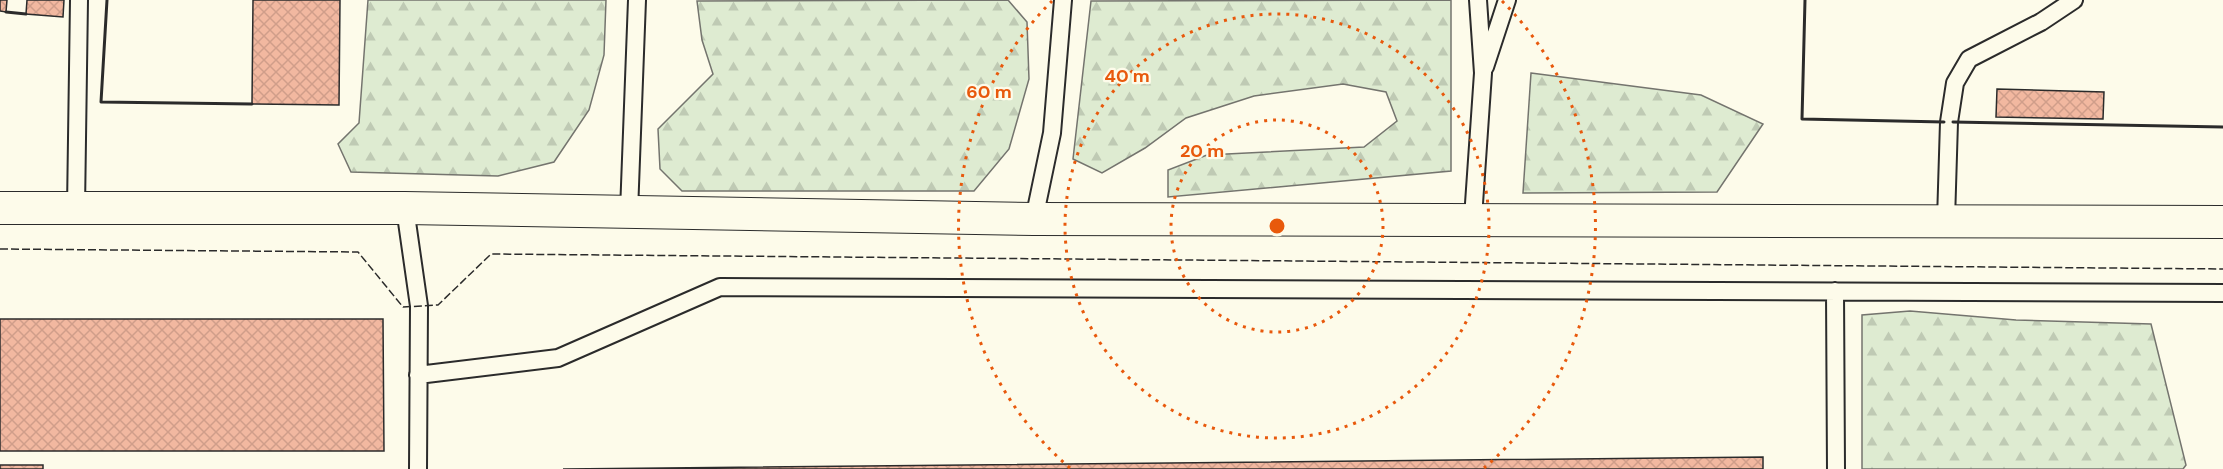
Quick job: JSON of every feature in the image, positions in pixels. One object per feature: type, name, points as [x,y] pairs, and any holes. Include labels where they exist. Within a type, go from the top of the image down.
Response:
[{"type":"street","points":[[0,208],[405,208],[1034,219],[1473,218],[2223,222]]},
{"type":"lane","points":[[76,208],[79,0]]},
{"type":"lane","points":[[629,212],[637,0]]},
{"type":"lane","points":[[1034,219],[1052,133],[1063,0]]},
{"type":"lane","points":[[1473,218],[1483,73],[1478,0]]},
{"type":"lane","points":[[1483,73],[1507,0]]},
{"type":"lane","points":[[1946,220],[1949,122],[1955,82],[1970,59],[2041,22],[2074,0]]},
{"type":"lane","points":[[405,208],[419,306],[418,469]]},
{"type":"lane","points":[[418,375],[558,358],[720,287],[2223,293]]},
{"type":"lane","points":[[1835,291],[1836,469]]},
{"type":"green space","points":[[368,0],[606,0],[604,55],[589,110],[554,162],[498,176],[351,172],[338,144],[359,123]]},
{"type":"green space","points":[[1008,0],[1027,22],[1029,79],[1009,149],[974,191],[682,191],[660,169],[658,129],[713,74],[702,40],[697,1]]},
{"type":"green space","points":[[1451,0],[1451,171],[1168,197],[1168,170],[1207,155],[1364,147],[1397,121],[1386,92],[1343,84],[1254,96],[1186,118],[1145,148],[1102,173],[1073,159],[1091,1]]},
{"type":"green space","points":[[1531,73],[1701,95],[1763,124],[1717,192],[1523,193]]},
{"type":"green space","points":[[1910,311],[2016,320],[2151,324],[2186,465],[2183,469],[1862,469],[1862,315]]},
{"type":"building","points":[[0,0],[7,0],[6,12],[0,11]]},
{"type":"building","points":[[27,0],[64,0],[63,17],[26,14]]},
{"type":"building","points":[[253,0],[340,0],[339,105],[252,104]]},
{"type":"building","points":[[1997,89],[2104,92],[2103,119],[1996,117]]},
{"type":"building","points":[[0,319],[383,319],[384,451],[0,451]]},
{"type":"building","points":[[1763,457],[1763,469],[563,469]]},
{"type":"building","points":[[0,465],[43,465],[43,469],[0,469]]},
{"type":"fence","points":[[0,249],[358,252],[403,307],[438,305],[491,254],[2223,269]]},
{"type":"wall","points":[[107,0],[101,102],[252,104]]},
{"type":"wall","points":[[1805,0],[1802,119],[1944,122]]},
{"type":"wall","points":[[6,12],[26,14]]},
{"type":"wall","points":[[1953,122],[2223,127]]}]
